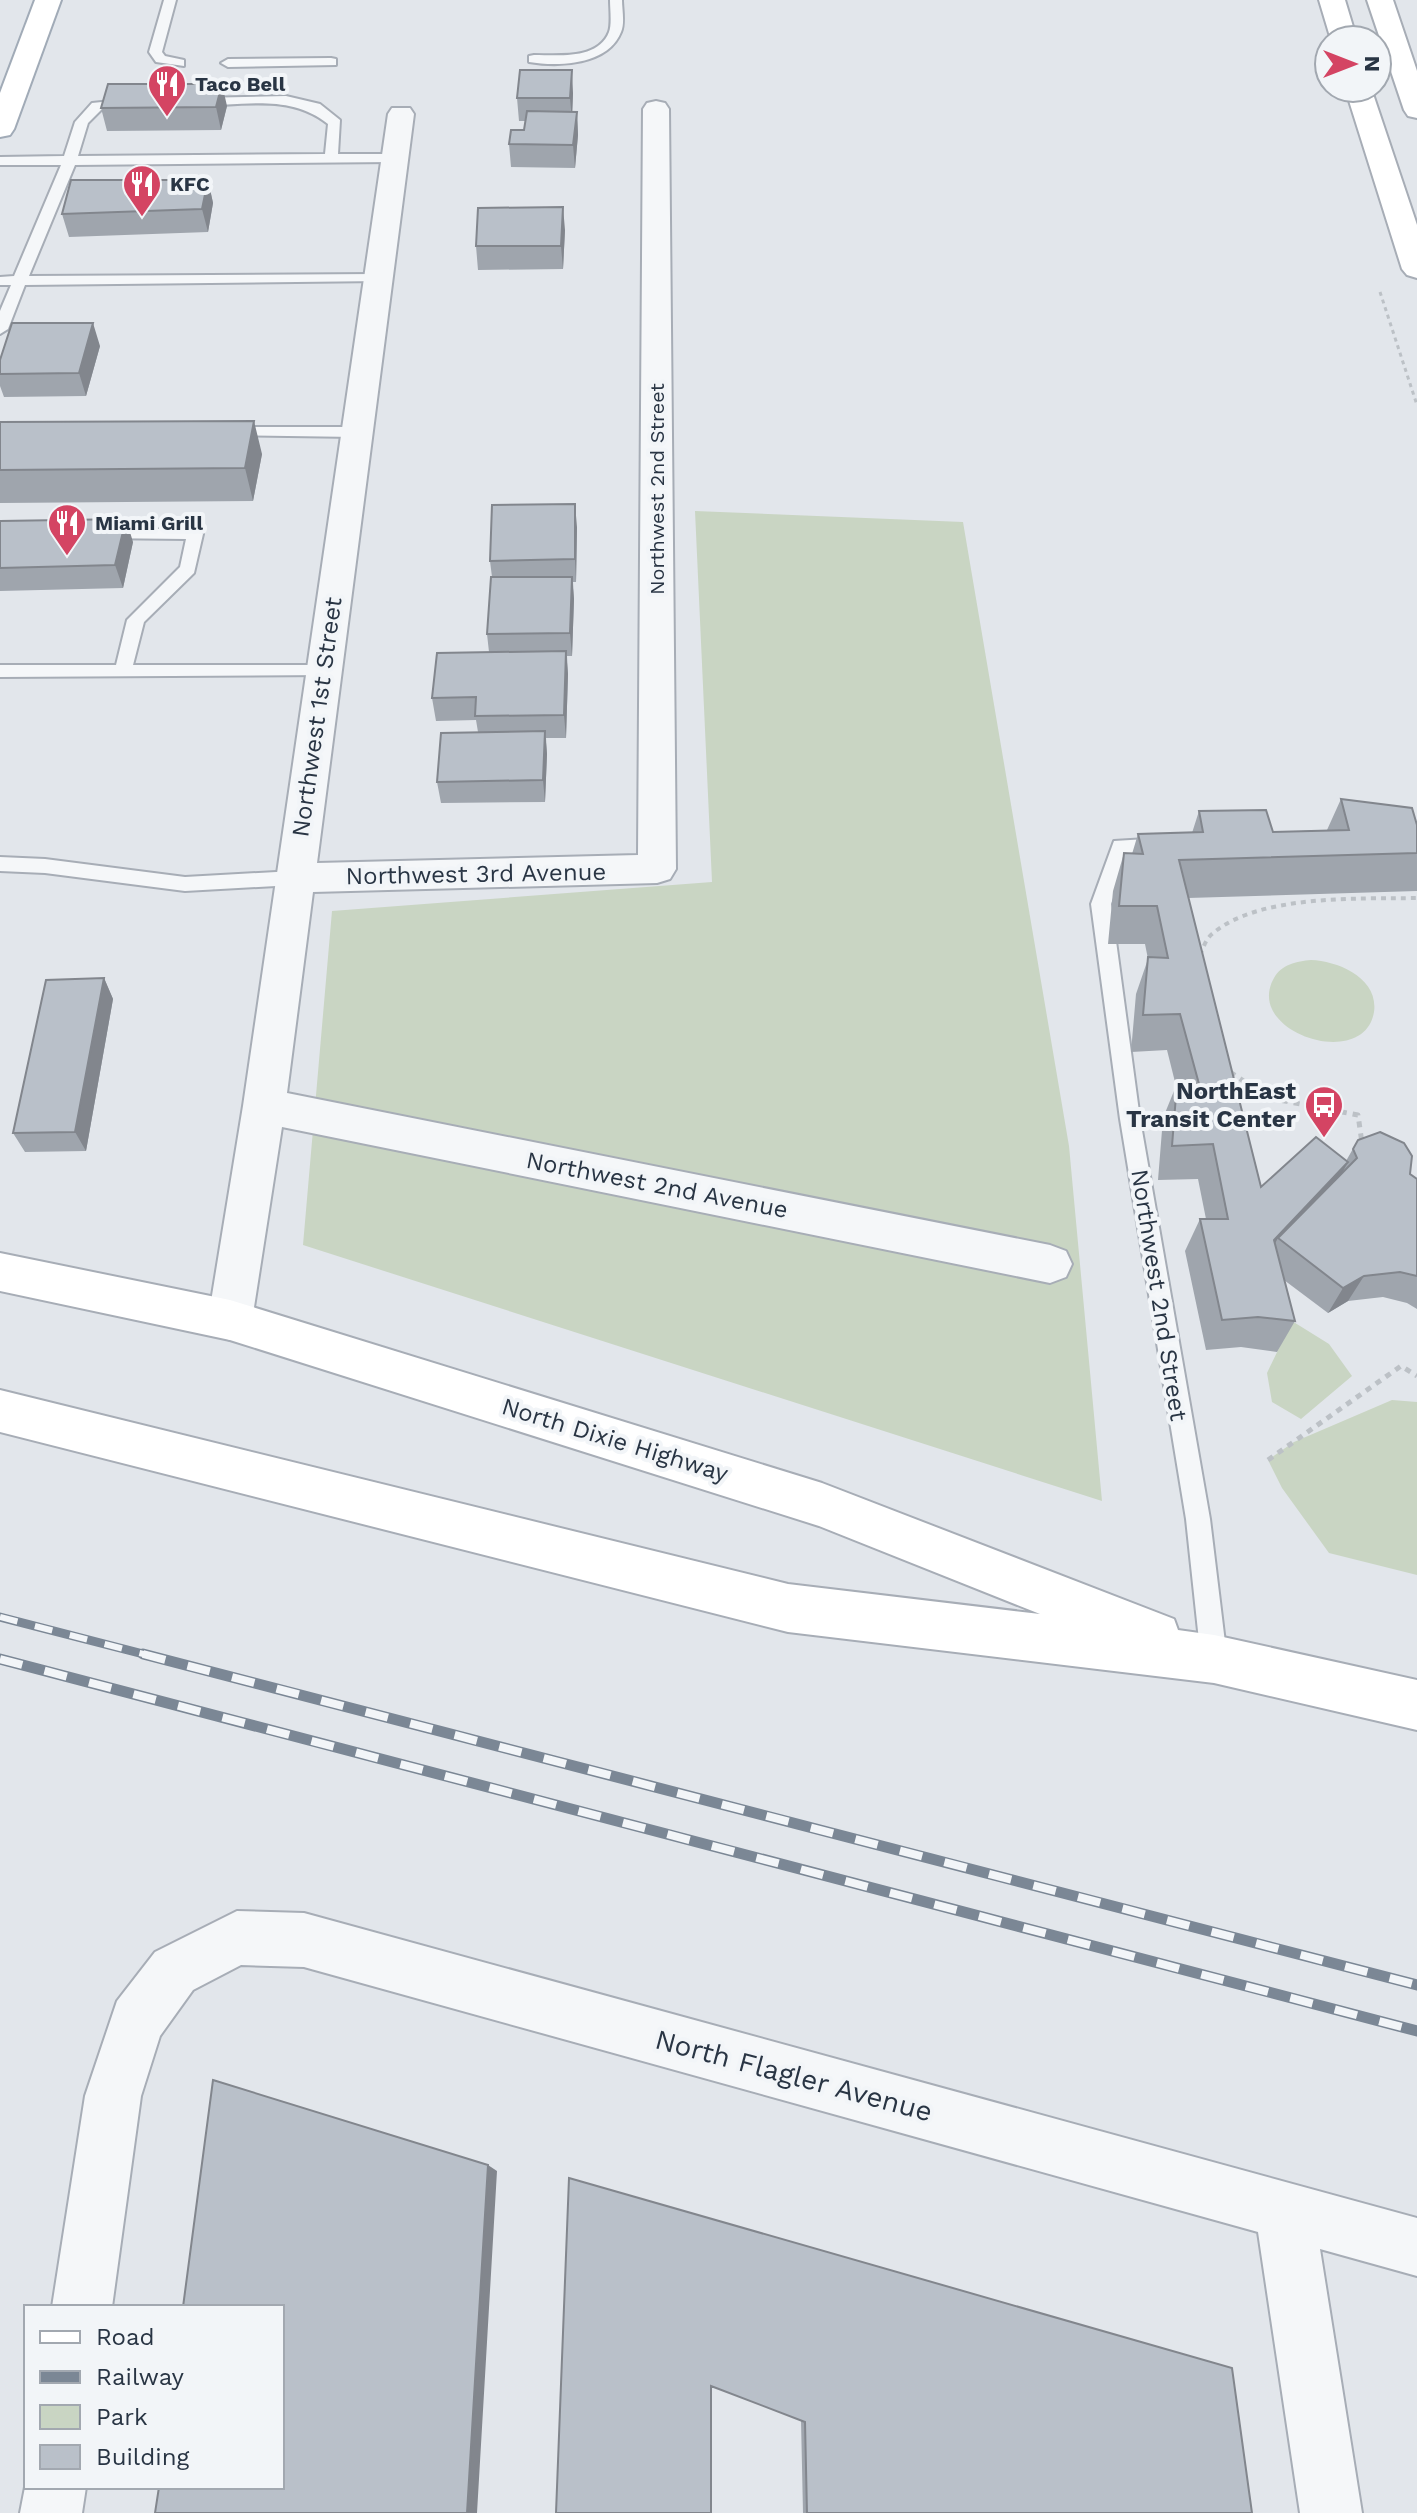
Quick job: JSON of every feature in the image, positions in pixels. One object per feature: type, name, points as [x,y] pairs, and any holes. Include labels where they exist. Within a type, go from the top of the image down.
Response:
[{"type":"main road","points":[[0,129],[48,0]]},
{"type":"main road","points":[[1332,0],[1339,24]]},
{"type":"main road","points":[[1380,0],[1411,74],[1417,110]]},
{"type":"main road","points":[[1363,104],[1417,269]]},
{"type":"main road","name":"North Dixie Highway","points":[[0,1272],[230,1320],[822,1505],[1214,1659]]},
{"type":"main road","name":"North Dixie Highway","points":[[0,1411],[788,1608],[1214,1659],[1417,1705]]},
{"type":"street","name":"Northwest 2nd Street","points":[[656,109],[657,869]]},
{"type":"street","name":"Northwest 1st Street","points":[[230,1320],[264,1106],[401,114]]},
{"type":"street","name":"Northwest 3rd Avenue","points":[[294,878],[657,869]]},
{"type":"street","name":"Northwest 2nd Avenue","points":[[264,1106],[1050,1264]]},
{"type":"street","name":"North Flagler Avenue","points":[[82,2305],[113,2096],[137,2021],[174,1971],[237,1938],[304,1940],[1417,2247]]},
{"type":"street","points":[[1284,2210],[1331,2513]]},
{"type":"street","points":[[51,2513],[55,2489]]},
{"type":"lane","points":[[170,0],[155,52],[161,59],[179,63]]},
{"type":"lane","points":[[534,59],[574,59],[603,50],[616,31],[616,0]]},
{"type":"lane","points":[[228,63],[331,62]]},
{"type":"lane","points":[[183,102],[286,100],[315,107],[335,123],[331,158]]},
{"type":"lane","points":[[0,329],[70,160],[82,122],[97,106],[153,103]]},
{"type":"lane","points":[[0,161],[394,158]]},
{"type":"lane","points":[[0,281],[377,278]]},
{"type":"lane","points":[[218,432],[356,432]]},
{"type":"lane","points":[[90,534],[195,534],[188,569],[136,620],[123,671]]},
{"type":"lane","points":[[0,671],[323,671]]},
{"type":"lane","name":"Northwest 2nd Street","points":[[1183,844],[1121,846],[1101,904],[1130,1119],[1198,1519],[1214,1659]]},
{"type":"lane","points":[[0,864],[45,866],[185,884],[294,878]]},
{"type":"path","points":[[1200,960],[1201,947],[1227,920],[1321,900],[1417,898]]},
{"type":"path","points":[[1224,1065],[1232,1075],[1269,1098],[1358,1115],[1362,1145]]},
{"type":"path","points":[[1229,1087],[1232,1075]]},
{"type":"path","points":[[1268,1460],[1401,1366],[1417,1376]]},
{"type":"green space","points":[[695,511],[963,522],[1069,1146],[1102,1501],[303,1245],[332,911],[712,882]]},
{"type":"green space","points":[[1311,960],[1344,968],[1363,981],[1374,1000],[1374,1012],[1366,1030],[1350,1040],[1330,1042],[1309,1038],[1289,1028],[1275,1015],[1269,997],[1274,978],[1290,964]]},
{"type":"green space","points":[[1292,1321],[1329,1344],[1352,1376],[1301,1419],[1272,1402],[1267,1373]]},
{"type":"green space","points":[[1392,1400],[1417,1402],[1417,1575],[1329,1553],[1282,1488],[1268,1460],[1294,1442]]},
{"type":"building","points":[[520,70],[572,70],[570,98],[517,98]]},
{"type":"building","points":[[108,84],[222,84],[216,107],[101,108]]},
{"type":"building","points":[[527,111],[577,112],[573,145],[509,144],[511,130],[524,130]]},
{"type":"building","points":[[71,180],[208,180],[202,209],[62,214]]},
{"type":"building","points":[[563,207],[561,246],[476,246],[478,208]]},
{"type":"building","points":[[12,323],[93,323],[79,373],[0,374],[0,360]]},
{"type":"building","points":[[254,421],[245,468],[0,470],[0,422]]},
{"type":"building","points":[[575,504],[575,559],[490,561],[492,505]]},
{"type":"building","points":[[126,519],[115,565],[0,568],[0,521]]},
{"type":"building","points":[[491,577],[572,577],[570,633],[487,634]]},
{"type":"building","points":[[566,651],[564,715],[475,716],[476,697],[432,698],[437,653]]},
{"type":"building","points":[[545,731],[543,780],[437,782],[441,733]]},
{"type":"building","points":[[1341,799],[1412,808],[1417,825],[1417,853],[1179,860],[1261,1187],[1316,1137],[1348,1162],[1274,1240],[1295,1321],[1258,1317],[1222,1320],[1200,1219],[1228,1219],[1213,1144],[1172,1146],[1177,1083],[1199,1084],[1180,1014],[1143,1015],[1148,957],[1168,958],[1157,906],[1119,906],[1124,853],[1143,854],[1138,834],[1203,832],[1199,811],[1266,810],[1273,832],[1349,830]]},
{"type":"building","points":[[104,978],[75,1132],[13,1133],[46,980]]},
{"type":"building","points":[[1380,1132],[1404,1143],[1412,1156],[1410,1174],[1417,1179],[1417,1276],[1400,1272],[1364,1276],[1343,1288],[1278,1238],[1357,1158],[1353,1149],[1358,1140]]},
{"type":"building","points":[[213,2080],[488,2165],[467,2513],[155,2513],[159,2489],[284,2489],[284,2305],[183,2305]]},
{"type":"building","points":[[569,2178],[1232,2368],[1252,2513],[807,2513],[805,2422],[711,2386],[711,2513],[556,2513]]},
{"type":"railway","points":[[0,1617],[151,1656]]},
{"type":"railway","points":[[143,1654],[1417,1985]]},
{"type":"railway","points":[[0,1659],[1417,2031]]},
{"type":"place","name":"Taco Bell","points":[[167,118]]},
{"type":"place","name":"KFC","points":[[142,218]]},
{"type":"place","name":"Miami Grill","points":[[67,557]]},
{"type":"place","name":"NorthEast Transit Center","points":[[1324,1139]]}]
